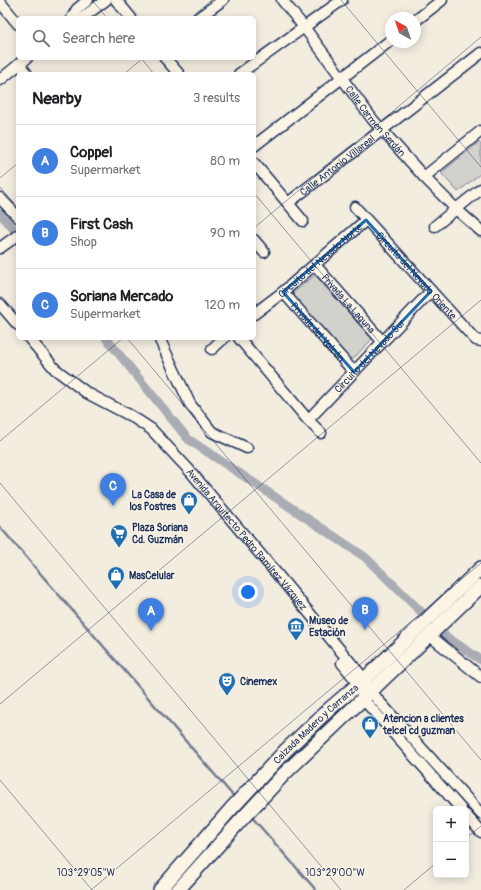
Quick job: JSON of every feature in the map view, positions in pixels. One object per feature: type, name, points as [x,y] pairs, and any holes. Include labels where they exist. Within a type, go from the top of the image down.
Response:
[{"type":"main road","name":"Calzada Madero y Carranza","points":[[178,890],[264,795],[368,695],[456,600],[481,568]]},
{"type":"main road","name":"Calzada Madero y Carranza","points":[[456,600],[481,586]]},
{"type":"main road","name":"Calzada Madero y Carranza","points":[[160,890],[231,809],[286,750],[327,711],[362,681],[427,631]]},
{"type":"street","points":[[73,16],[77,9],[88,0]]},
{"type":"street","points":[[85,16],[106,0]]},
{"type":"street","points":[[116,0],[130,16]]},
{"type":"street","points":[[201,16],[223,0]]},
{"type":"street","name":"Calle Carmen Serdán","points":[[282,0],[342,77],[373,120],[424,177],[456,209],[481,231]]},
{"type":"street","points":[[242,72],[342,0]]},
{"type":"street","points":[[421,16],[442,0]]},
{"type":"street","points":[[0,2],[16,22]]},
{"type":"street","points":[[256,144],[385,45]]},
{"type":"street","name":"Calle Antonio Villareal","points":[[288,203],[481,53]]},
{"type":"street","points":[[167,60],[177,72]]},
{"type":"street","points":[[0,80],[23,61],[26,72]]},
{"type":"street","points":[[424,177],[481,131]]},
{"type":"street","points":[[256,165],[303,221]]},
{"type":"street","points":[[435,226],[481,189]]},
{"type":"street","points":[[0,198],[16,215]]},
{"type":"street","name":"Circuito del Nevado Oriente","points":[[355,207],[430,291],[479,339]]},
{"type":"street","name":"Circuito del Nevado Norte","points":[[256,312],[283,292],[366,220]]},
{"type":"street","points":[[0,248],[14,238]]},
{"type":"street","points":[[256,242],[264,252]]},
{"type":"street","name":"Privada La Laguna","points":[[315,265],[382,341]]},
{"type":"street","name":"Circuito del Nevado Sur","points":[[308,420],[430,291]]},
{"type":"street","name":"Privada del Volcán","points":[[283,292],[354,372]]},
{"type":"street","points":[[0,304],[16,323]]},
{"type":"street","name":"Avenida Arquitecto Pedro Ramírez Vázquez","points":[[31,340],[55,369],[87,393],[131,416],[151,429],[190,471],[362,681],[368,695],[458,806]]},
{"type":"street","points":[[160,340],[190,404],[212,432],[247,448]]},
{"type":"street","points":[[212,349],[222,340]]},
{"type":"street","points":[[241,340],[308,420],[321,433]]},
{"type":"street","points":[[427,631],[481,677]]},
{"type":"street","name":"Avenida Arquitecto Pedro Ramírez Vázquez","points":[[368,695],[377,699],[481,814]]},
{"type":"street","points":[[449,796],[458,788]]},
{"type":"street","points":[[469,818],[481,832]]},
{"type":"highlighted area","points":[[366,220],[431,291],[354,372],[283,292]]},
{"type":"shaded area","points":[[479,142],[481,145],[481,173],[458,192],[441,173]]},
{"type":"shaded area","points":[[315,275],[372,339],[351,361],[292,294]]},
{"type":"waterway","points":[[0,213],[16,232]]},
{"type":"waterway","points":[[108,340],[188,439],[365,557],[448,638],[481,660]]},
{"type":"waterway","points":[[0,527],[235,798]]},
{"type":"waterway","points":[[250,815],[316,890]]},
{"type":"place","name":"Soriana Mercado","points":[[113,506]]},
{"type":"place","name":"La Casa de los Postres","points":[[189,515]]},
{"type":"place","name":"Plaza Soriana Cd. Guzmán","points":[[119,548]]},
{"type":"place","name":"MasCelular","points":[[116,590]]},
{"type":"place","name":"First Cash","points":[[365,630]]},
{"type":"place","name":"Coppel","points":[[151,631]]},
{"type":"place","name":"Museo de Estación","points":[[296,641]]},
{"type":"place","name":"Cinemex","points":[[227,696]]},
{"type":"place","name":"Atencion a clientes telcel cd guzman","points":[[370,739]]}]
